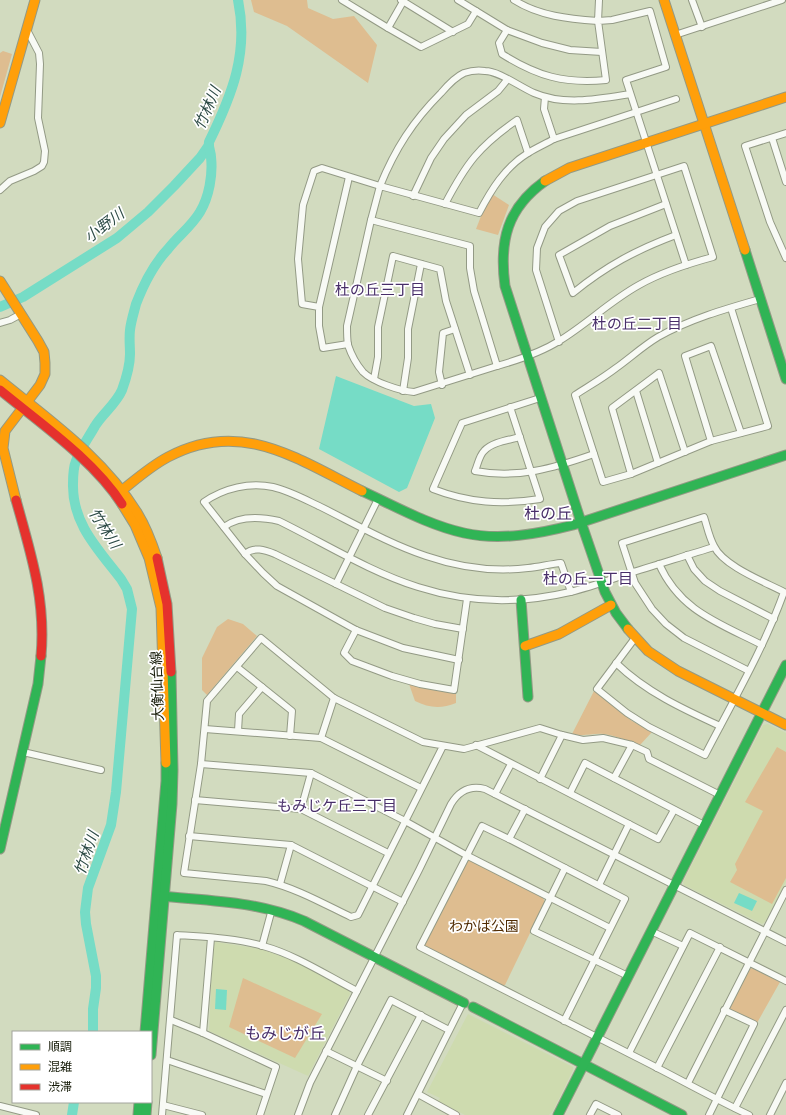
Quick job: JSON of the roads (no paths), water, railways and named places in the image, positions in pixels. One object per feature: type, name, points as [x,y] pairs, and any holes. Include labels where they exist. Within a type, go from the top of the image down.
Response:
[{"type":"street","points":[[0,123],[35,0]]},
{"type":"street","points":[[342,0],[421,47],[468,24],[476,11]]},
{"type":"street","points":[[388,28],[403,0],[453,32]]},
{"type":"street","points":[[458,0],[507,30],[542,44],[570,50],[602,52]]},
{"type":"street","points":[[514,0],[547,14],[570,19],[598,21],[612,20],[650,11],[666,67],[626,80],[686,265]]},
{"type":"street","points":[[507,30],[499,43],[502,54],[519,65],[535,72],[560,79],[588,82],[606,80],[598,21],[599,0]]},
{"type":"street","points":[[664,0],[786,379]]},
{"type":"street","points":[[692,0],[702,27]]},
{"type":"street","points":[[675,35],[782,0]]},
{"type":"street","points":[[0,190],[10,181],[42,166],[44,162],[44,151],[38,118],[39,53],[27,30]]},
{"type":"street","points":[[559,342],[536,270],[537,248],[545,227],[559,211],[577,201],[684,166],[713,257],[654,277],[623,295],[559,342],[528,357],[442,385],[414,392],[402,391],[374,379],[364,372],[356,361],[348,344],[347,326],[370,220],[380,186],[390,162],[411,127],[423,110],[459,76],[469,72],[486,71],[496,73],[535,94],[545,97],[571,100],[591,100],[630,94]]},
{"type":"street","points":[[413,196],[431,158],[444,139],[466,115],[498,91],[507,80]]},
{"type":"street","points":[[545,97],[544,109],[554,139]]},
{"type":"street","points":[[786,97],[556,173],[532,190],[514,212],[504,240],[501,259],[505,286],[540,398],[601,583],[611,605],[635,638],[648,651],[678,671],[786,725]]},
{"type":"street","points":[[318,307],[302,304],[298,259],[303,205],[314,171],[322,168],[413,196],[479,213],[492,189],[509,167],[528,153],[554,139],[676,99]]},
{"type":"street","points":[[445,204],[458,179],[471,160],[484,145],[517,120],[528,153]]},
{"type":"street","points":[[786,133],[745,146],[770,222],[786,258]]},
{"type":"street","points":[[772,138],[786,182]]},
{"type":"street","points":[[348,344],[323,348],[319,326],[318,307],[349,177]]},
{"type":"street","points":[[666,204],[610,226],[559,255],[573,293],[611,265],[646,247],[676,235]]},
{"type":"street","points":[[370,220],[470,246],[470,268],[474,291],[497,366]]},
{"type":"street","points":[[374,379],[378,357],[378,327],[393,256],[440,269],[446,301],[470,376]]},
{"type":"street","points":[[402,391],[408,358],[408,329],[421,264]]},
{"type":"street","points":[[0,849],[38,684],[42,640],[42,617],[39,588],[33,559],[8,472],[3,448],[2,431],[40,385],[45,374],[44,352],[20,312],[3,289]]},
{"type":"street","points":[[731,308],[768,426],[712,441],[631,474],[603,482],[575,394],[598,381],[656,338],[691,321],[731,308],[760,299]]},
{"type":"street","points":[[0,323],[10,320],[20,312]]},
{"type":"street","points":[[442,385],[439,372],[443,333],[454,329]]},
{"type":"street","points":[[712,441],[686,356],[712,346],[741,433]]},
{"type":"street","points":[[631,474],[612,408],[659,373],[685,452]]},
{"type":"street","name":"大衡仙台線","points":[[0,380],[24,405],[88,458],[119,492],[135,525],[154,575],[161,608],[166,765],[161,896],[152,1039]]},
{"type":"street","name":"大衡仙台線","points":[[0,390],[24,405]]},
{"type":"street","points":[[636,391],[658,463]]},
{"type":"street","points":[[510,407],[540,499],[520,502],[481,502],[433,489],[462,423],[510,407],[540,398]]},
{"type":"street","points":[[520,437],[485,450],[480,457],[475,471],[492,474],[531,472],[562,465],[594,454]]},
{"type":"street","points":[[119,492],[173,454],[200,444],[231,440],[256,443],[284,452],[378,499],[439,526],[475,534],[502,536],[527,535],[555,530],[581,522],[786,455]]},
{"type":"street","points":[[459,660],[402,648],[356,630],[277,586],[245,554],[204,502],[211,497],[235,488],[248,486],[259,485],[286,491],[390,541],[425,556],[446,562],[470,567],[499,569],[527,568],[561,563],[571,592]]},
{"type":"street","points":[[336,584],[378,499]]},
{"type":"street","points":[[635,638],[597,689],[627,713],[649,727],[705,755],[749,671],[762,645],[784,592],[733,565],[724,558],[714,547],[704,516],[622,543],[635,583],[652,609],[666,624],[684,638],[749,671]]},
{"type":"street","points":[[224,527],[241,520],[253,518],[265,518],[279,521],[349,557],[418,587],[467,598],[490,600],[521,600],[571,592],[714,547]]},
{"type":"street","points":[[245,554],[248,550],[263,550],[275,554],[385,608],[435,624],[463,629]]},
{"type":"street","points":[[687,555],[694,569],[704,581],[774,619]]},
{"type":"street","points":[[659,564],[664,576],[674,590],[695,610],[762,645]]},
{"type":"street","points":[[356,630],[344,653],[352,661],[392,676],[420,684],[454,690],[467,598]]},
{"type":"street","points":[[521,600],[528,697]]},
{"type":"street","points":[[525,646],[562,634],[611,605]]},
{"type":"street","points":[[443,746],[358,915],[351,917],[280,884],[266,881],[184,873],[201,764],[207,701],[260,638],[334,698],[423,742],[464,749],[540,728],[583,740],[603,738],[632,745],[647,752],[649,759],[720,795]]},
{"type":"street","points":[[616,663],[641,685],[720,726]]},
{"type":"street","points":[[558,1115],[786,665]]},
{"type":"street","points":[[237,667],[292,711],[290,736]]},
{"type":"street","points":[[238,731],[239,714],[262,687]]},
{"type":"street","points":[[321,738],[334,698]]},
{"type":"street","points":[[205,729],[321,738],[421,788]]},
{"type":"street","points":[[540,779],[562,735]]},
{"type":"street","points":[[476,745],[658,839],[674,810]]},
{"type":"street","points":[[614,778],[632,745]]},
{"type":"street","points":[[23,752],[101,770]]},
{"type":"street","points":[[570,793],[585,763],[704,825]]},
{"type":"street","points":[[201,764],[311,774],[405,821],[466,855],[610,928]]},
{"type":"street","points":[[495,794],[511,764]]},
{"type":"street","points":[[301,809],[311,774]]},
{"type":"street","points":[[298,1115],[310,1083],[403,902],[451,804],[456,796],[469,789],[478,787],[485,789],[673,886],[786,942]]},
{"type":"street","points":[[196,800],[301,809],[388,853]]},
{"type":"street","points":[[509,839],[525,809]]},
{"type":"street","points":[[599,885],[629,824]]},
{"type":"street","points":[[564,1021],[625,899],[482,826],[420,947],[564,1021],[629,1053],[716,1099],[749,1115]]},
{"type":"street","points":[[189,836],[291,845],[403,902]]},
{"type":"street","points":[[280,884],[291,845]]},
{"type":"street","points":[[565,868],[534,931],[628,976]]},
{"type":"street","points":[[688,1084],[749,962],[783,903],[786,890]]},
{"type":"street","points":[[161,896],[232,902],[272,910],[304,921],[682,1115]]},
{"type":"street","name":"大衡仙台線","points":[[145,1031],[161,896]]},
{"type":"street","points":[[262,946],[272,910]]},
{"type":"street","points":[[651,931],[683,946]]},
{"type":"street","points":[[629,1053],[690,933],[786,981]]},
{"type":"street","points":[[162,1115],[177,935],[245,942],[262,946],[283,953],[357,991]]},
{"type":"street","points":[[203,1033],[211,938]]},
{"type":"street","points":[[657,1068],[720,947]]},
{"type":"street","points":[[335,1115],[357,1066],[391,1000],[449,1030]]},
{"type":"street","points":[[407,1115],[449,1030],[467,1004]]},
{"type":"street","points":[[709,1115],[754,1024],[724,1010]]},
{"type":"street","points":[[735,1108],[786,1010]]},
{"type":"street","points":[[368,1115],[421,1015]]},
{"type":"street","points":[[171,1020],[203,1033],[276,1068],[260,1115]]},
{"type":"street","points":[[326,1051],[387,1080]]},
{"type":"street","points":[[167,1060],[266,1094]]},
{"type":"street","points":[[770,1115],[786,1083]]},
{"type":"street","points":[[418,1094],[453,1114]]},
{"type":"street","points":[[138,1115],[139,1103]]},
{"type":"street","points":[[146,1115],[147,1103]]},
{"type":"street","points":[[590,1115],[596,1104],[618,1115]]},
{"type":"street","points":[[163,1105],[202,1115]]},
{"type":"street","points":[[0,1106],[36,1115]]},
{"type":"water","points":[[336,376],[414,406],[431,404],[435,418],[407,488],[399,492],[319,449]]},
{"type":"water","points":[[739,893],[757,901],[752,911],[734,903]]},
{"type":"water","points":[[216,989],[227,990],[226,1010],[215,1009]]},
{"type":"waterway","name":"竹林川","points":[[93,1031],[96,976],[85,912],[88,888],[111,825],[116,792],[132,609],[127,589],[88,536],[77,512],[73,484],[74,469],[80,452],[95,426],[116,400],[122,390],[129,363],[131,323],[136,304],[146,282],[153,268],[189,227],[200,212],[206,200],[210,186],[211,171],[209,142],[225,107],[240,56],[241,19],[238,0]]},
{"type":"waterway","name":"小野川","points":[[0,307],[23,297],[117,238],[148,212],[174,186],[200,158],[209,145]]},
{"type":"waterway","name":"竹林川","points":[[72,1115],[74,1103]]},
{"type":"district","name":"杜の丘三丁目","points":[[380,289]]},
{"type":"district","name":"杜の丘二丁目","points":[[637,323]]},
{"type":"district","name":"杜の丘","points":[[548,513]]},
{"type":"district","name":"杜の丘一丁目","points":[[588,578]]},
{"type":"district","name":"もみじケ丘三丁目","points":[[337,805]]},
{"type":"district","name":"もみじが丘","points":[[285,1033]]},
{"type":"park label","name":"わかば公園","points":[[484,926]]}]
